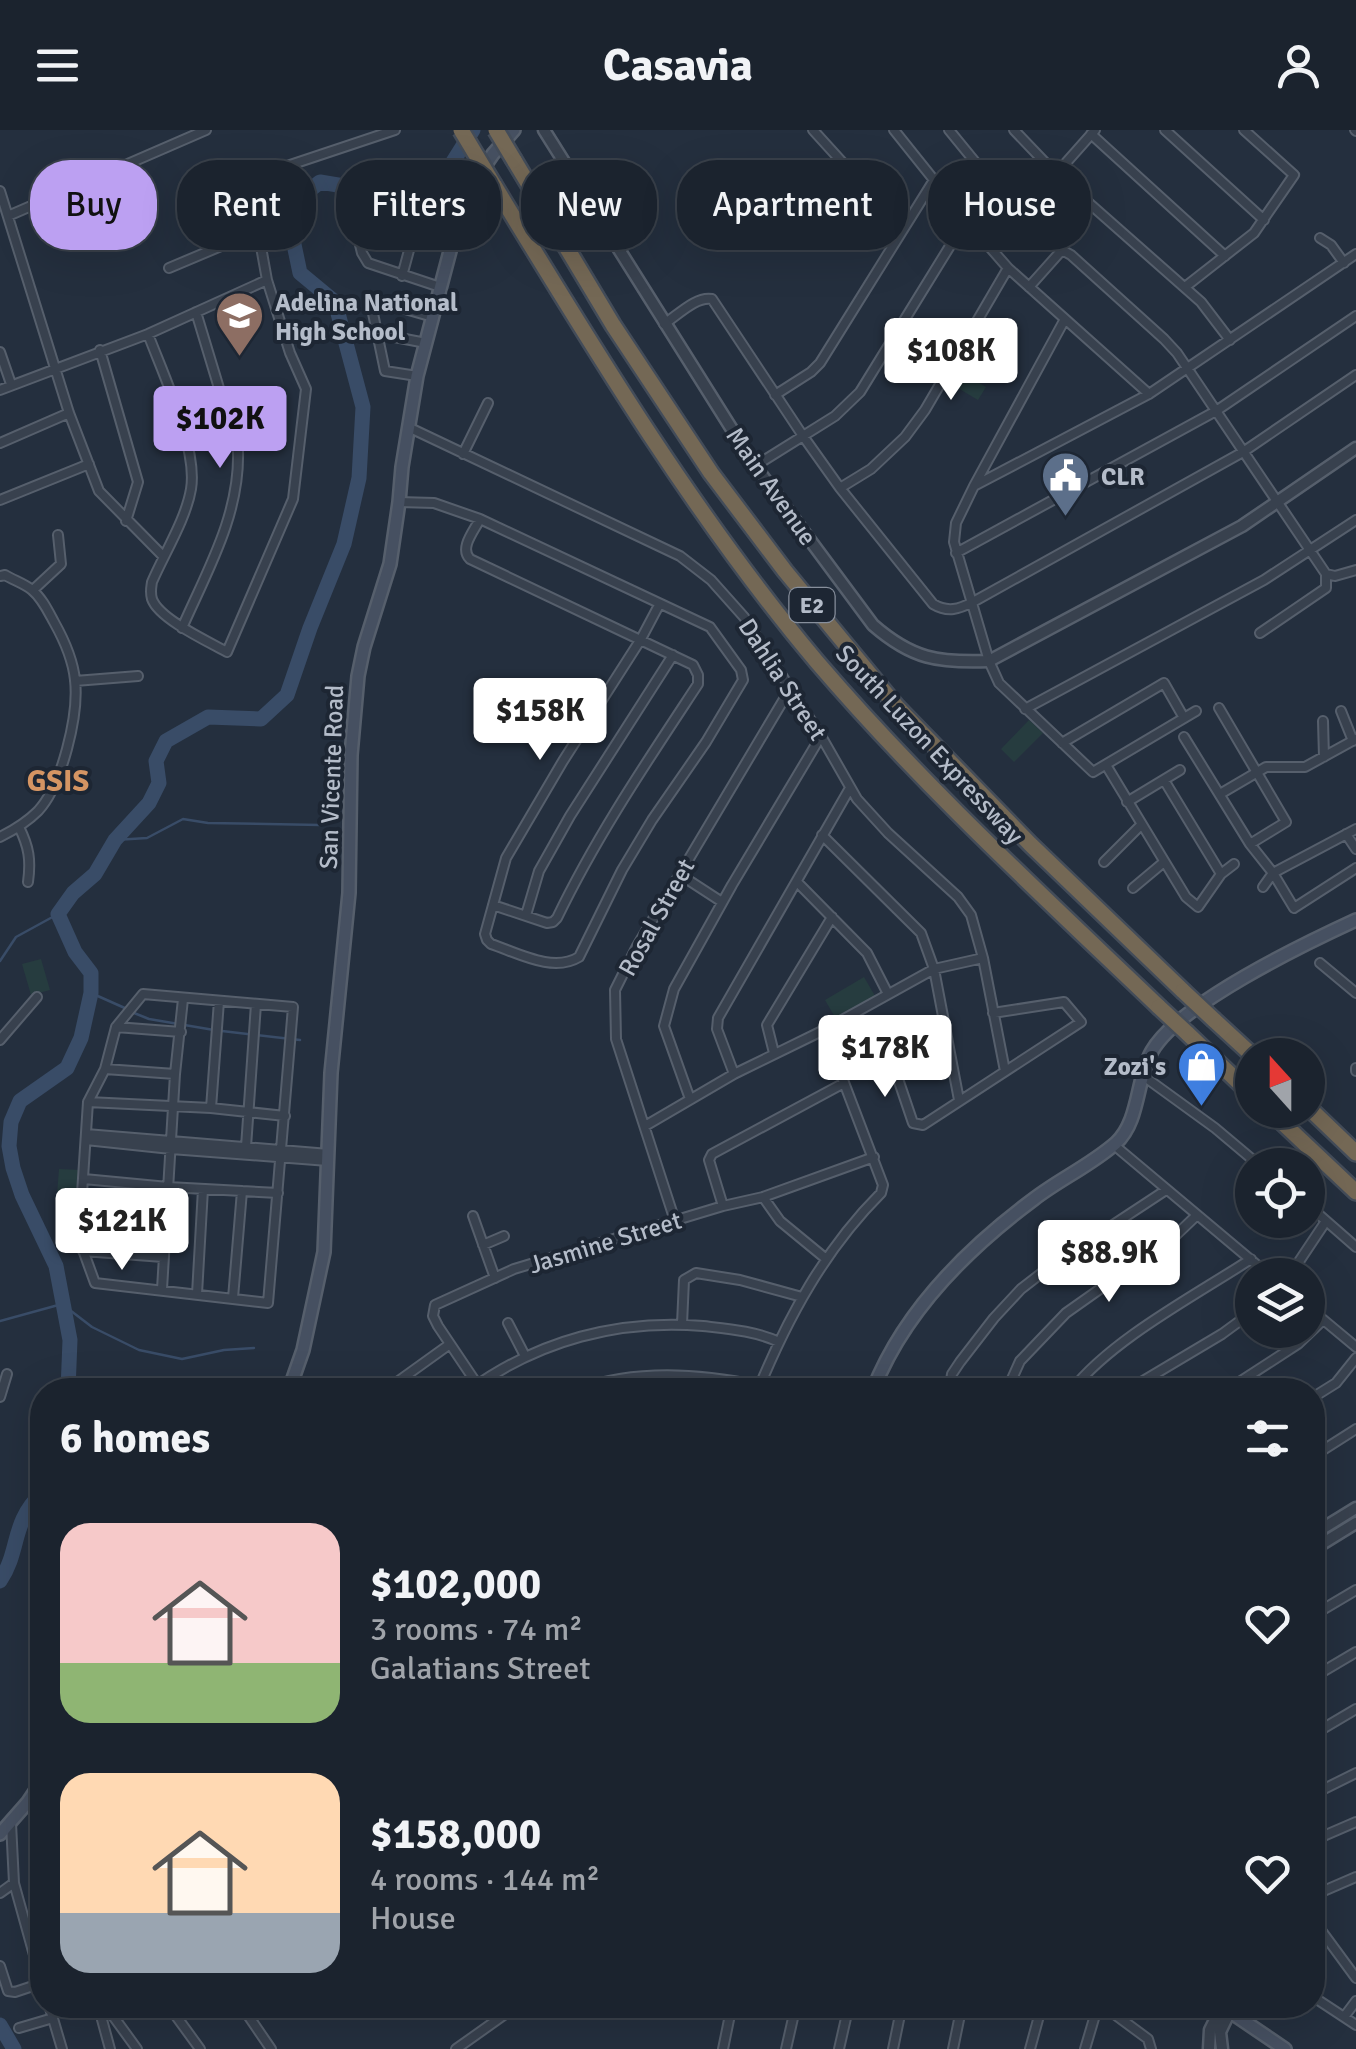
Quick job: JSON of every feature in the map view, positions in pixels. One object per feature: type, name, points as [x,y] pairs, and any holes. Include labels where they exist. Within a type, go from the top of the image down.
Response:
[{"type":"highway","name":"South Luzon Expressway","points":[[461,130],[589,340],[688,489],[816,660],[874,726],[1009,864],[1235,1079]]},
{"type":"highway","name":"South Luzon Expressway","points":[[496,130],[612,325],[712,473],[796,585],[898,707],[1030,844],[1235,1040]]},
{"type":"highway","points":[[1325,1123],[1356,1152]]},
{"type":"highway","points":[[1288,1128],[1356,1192]]},
{"type":"main road","name":"San Vicente Road","points":[[293,1378],[324,1252],[334,1041],[349,893],[358,676],[390,564],[417,376],[458,220],[473,183],[514,130]]},
{"type":"main road","points":[[879,1378],[908,1324],[955,1268],[1035,1198],[1114,1144],[1127,1129],[1150,1053],[1165,1032],[1212,998],[1356,920]]},
{"type":"main road","points":[[0,1834],[30,1799]]},
{"type":"main road","points":[[1239,2018],[1285,2049]]},
{"type":"street","points":[[8,216],[206,130]]},
{"type":"street","points":[[305,160],[395,130]]},
{"type":"street","name":"Main Avenue","points":[[544,130],[756,466],[873,625],[895,644],[925,658],[989,661],[1242,526],[1356,448]]},
{"type":"street","points":[[813,130],[840,160]]},
{"type":"street","points":[[894,130],[928,172]]},
{"type":"street","points":[[1164,130],[1264,220]]},
{"type":"street","points":[[1185,287],[1254,234],[1294,175],[1244,130]]},
{"type":"street","points":[[955,132],[976,160]]},
{"type":"street","points":[[1020,132],[1044,160]]},
{"type":"street","points":[[1068,160],[1093,132],[1225,256]]},
{"type":"street","points":[[908,219],[928,189]]},
{"type":"street","points":[[0,192],[68,413],[99,492],[163,556]]},
{"type":"street","points":[[1091,205],[1185,287],[1230,340]]},
{"type":"street","points":[[1320,238],[1344,262]]},
{"type":"street","points":[[170,268],[212,250]]},
{"type":"street","points":[[148,334],[191,458],[192,486],[150,594],[155,605],[182,628],[227,652],[292,499],[306,389],[290,352],[261,250]]},
{"type":"street","points":[[362,250],[365,260],[440,287]]},
{"type":"street","points":[[402,276],[409,250]]},
{"type":"street","points":[[775,394],[820,364],[889,250]]},
{"type":"street","points":[[756,466],[835,416],[860,392],[948,250]]},
{"type":"street","points":[[992,250],[1149,394]]},
{"type":"street","points":[[1029,287],[1062,250],[1164,339],[1326,574],[1326,588],[1260,633]]},
{"type":"street","points":[[974,486],[1149,394],[1356,254]]},
{"type":"street","points":[[840,488],[871,469],[905,437],[925,410],[1008,268]]},
{"type":"street","points":[[0,390],[148,334],[267,280]]},
{"type":"street","points":[[417,376],[385,371],[370,298],[433,317]]},
{"type":"street","points":[[664,324],[700,299],[712,299],[840,488],[933,604],[955,610],[1243,452],[1356,375]]},
{"type":"street","points":[[182,628],[228,525],[239,475],[238,451],[196,312]]},
{"type":"street","points":[[956,552],[1216,411],[1356,316]]},
{"type":"street","points":[[1065,319],[953,532],[989,661],[1000,683],[1093,772],[1196,711]]},
{"type":"street","points":[[379,334],[426,343]]},
{"type":"street","points":[[100,350],[138,482],[126,521]]},
{"type":"street","points":[[0,352],[10,384]]},
{"type":"street","points":[[464,454],[488,403]]},
{"type":"street","points":[[0,442],[68,413]]},
{"type":"street","name":"Dahlia Street","points":[[408,428],[680,556],[711,580],[744,617],[822,736],[850,788],[888,834],[958,897],[971,915],[1005,1071]]},
{"type":"street","points":[[0,500],[89,464]]},
{"type":"street","points":[[399,502],[434,503],[480,520],[710,627],[741,670],[743,680],[642,836],[579,956],[568,964],[554,964],[491,944],[486,934],[506,858],[659,604]]},
{"type":"street","points":[[480,520],[464,550],[470,559],[693,665],[698,674],[698,684],[581,868],[558,918],[547,924],[492,905]]},
{"type":"street","points":[[1025,709],[1264,580],[1356,520]]},
{"type":"street","points":[[33,590],[61,564],[58,535]]},
{"type":"street","points":[[1326,574],[1334,576],[1356,570]]},
{"type":"street","points":[[0,576],[33,590],[58,630],[76,681],[66,755],[53,789],[40,809],[0,837]]},
{"type":"street","points":[[526,915],[539,871],[570,816],[673,655]]},
{"type":"street","points":[[76,681],[138,676]]},
{"type":"street","points":[[1062,744],[1164,684],[1184,718]]},
{"type":"street","name":"Rosal Street","points":[[674,1221],[616,1039],[615,990],[637,946],[790,689]]},
{"type":"street","points":[[1218,708],[1286,822],[1250,844]]},
{"type":"street","points":[[1220,794],[1266,768],[1305,767],[1354,740],[1342,711]]},
{"type":"street","points":[[1323,721],[1324,757]]},
{"type":"street","points":[[690,1099],[664,1026],[674,990],[822,736]]},
{"type":"street","points":[[1184,737],[1294,908],[1356,868]]},
{"type":"street","points":[[1106,764],[1186,897],[1198,907],[1221,874],[1234,864]]},
{"type":"street","points":[[1128,802],[1180,770]]},
{"type":"street","points":[[1164,780],[1221,874]]},
{"type":"street","points":[[734,1074],[716,1029],[718,1018],[850,788]]},
{"type":"street","points":[[1104,862],[1141,825]]},
{"type":"street","points":[[19,827],[29,847],[28,882]]},
{"type":"street","points":[[1264,887],[1272,873],[1356,829]]},
{"type":"street","points":[[1346,834],[1356,849]]},
{"type":"street","points":[[822,835],[921,933],[934,969],[960,1100]]},
{"type":"street","points":[[1133,888],[1164,862]]},
{"type":"street","points":[[679,874],[722,902]]},
{"type":"street","points":[[797,882],[867,952],[888,994]]},
{"type":"street","points":[[774,1053],[768,1025],[832,917]]},
{"type":"street","points":[[645,1126],[734,1074],[934,969],[983,958]]},
{"type":"street","points":[[1320,963],[1356,992]]},
{"type":"street","points":[[143,994],[219,1002],[293,1007],[268,1303],[95,1282],[79,1239],[88,1102],[104,1069],[116,1027],[143,994]]},
{"type":"street","points":[[0,1040],[37,998]]},
{"type":"street","points":[[162,1289],[183,999]]},
{"type":"street","points":[[211,1108],[219,1002]]},
{"type":"street","points":[[943,1024],[894,1054],[892,1064],[914,1122],[923,1125],[1081,1022],[1064,1002],[993,1014]]},
{"type":"street","points":[[246,1147],[256,1004]]},
{"type":"street","points":[[116,1027],[181,1032]]},
{"type":"street","points":[[763,1378],[802,1296],[825,1258],[882,1193],[874,1158],[824,1030]]},
{"type":"street","points":[[104,1069],[175,1074]]},
{"type":"street","points":[[1142,1075],[1239,1148]]},
{"type":"street","points":[[724,1206],[708,1160],[712,1154],[844,1083]]},
{"type":"street","points":[[88,1102],[285,1116]]},
{"type":"street","points":[[86,1136],[328,1157]]},
{"type":"street","points":[[1114,1144],[1249,1258]]},
{"type":"street","points":[[171,1146],[246,1147],[282,1153]]},
{"type":"street","name":"Jasmine Street","points":[[470,1378],[434,1316],[435,1305],[514,1269],[764,1197],[874,1158]]},
{"type":"street","points":[[84,1178],[278,1193]]},
{"type":"street","points":[[197,1294],[204,1189]]},
{"type":"street","points":[[953,1378],[960,1362],[1021,1289],[1166,1190]]},
{"type":"street","points":[[233,1298],[242,1191]]},
{"type":"street","points":[[764,1197],[780,1221],[825,1258]]},
{"type":"street","points":[[80,1215],[165,1223]]},
{"type":"street","points":[[1012,1378],[1020,1361],[1066,1313],[1175,1236],[1197,1215]]},
{"type":"street","points":[[473,1216],[495,1278]]},
{"type":"street","points":[[1301,1258],[1326,1221],[1356,1248]]},
{"type":"street","points":[[483,1245],[504,1236]]},
{"type":"street","points":[[83,1251],[163,1257]]},
{"type":"street","points":[[1082,1378],[1137,1333],[1235,1270]]},
{"type":"street","points":[[682,1324],[684,1280],[696,1273],[802,1296]]},
{"type":"street","points":[[1325,1322],[1356,1346]]},
{"type":"street","points":[[508,1323],[525,1356]]},
{"type":"street","points":[[489,1378],[525,1356],[559,1342],[628,1326],[682,1324],[732,1329],[779,1342]]},
{"type":"street","points":[[1148,1378],[1235,1324]]},
{"type":"street","points":[[403,1378],[450,1344]]},
{"type":"street","points":[[1246,1378],[1292,1348]]},
{"type":"street","points":[[1325,1390],[1336,1383],[1356,1358]]},
{"type":"street","points":[[0,1397],[7,1374]]},
{"type":"street","points":[[618,1378],[713,1378]]},
{"type":"street","points":[[1325,1449],[1356,1429]]},
{"type":"street","points":[[1325,1528],[1356,1508]]},
{"type":"street","points":[[1325,1542],[1356,1523]]},
{"type":"street","points":[[1325,1608],[1356,1590]]},
{"type":"street","points":[[1325,1670],[1356,1652]]},
{"type":"street","points":[[1325,1728],[1356,1710]]},
{"type":"street","points":[[1325,1788],[1356,1773]]},
{"type":"street","points":[[1325,1835],[1356,1822]]},
{"type":"street","points":[[11,1823],[14,1884],[30,1941]]},
{"type":"street","points":[[1325,1890],[1356,1877]]},
{"type":"street","points":[[0,1893],[14,1884]]},
{"type":"street","points":[[1325,1936],[1356,1978]]},
{"type":"street","points":[[0,1966],[8,1990],[30,1988]]},
{"type":"street","points":[[1344,2017],[1356,2000]]},
{"type":"street","points":[[1325,2005],[1356,2025]]},
{"type":"street","points":[[19,2028],[53,2018],[62,2049]]},
{"type":"street","points":[[104,2018],[110,2049]]},
{"type":"street","points":[[112,2018],[137,2049]]},
{"type":"street","points":[[177,2018],[200,2049]]},
{"type":"street","points":[[250,2018],[271,2049]]},
{"type":"street","points":[[456,2049],[500,2018]]},
{"type":"street","points":[[724,2049],[730,2018]]},
{"type":"street","points":[[786,2049],[793,2018]]},
{"type":"street","points":[[839,2049],[846,2018]]},
{"type":"street","points":[[893,2049],[899,2018]]},
{"type":"street","points":[[953,2049],[959,2018]]},
{"type":"street","points":[[1030,2049],[1038,2018]]},
{"type":"street","points":[[1085,2049],[1096,2018]]},
{"type":"street","points":[[1118,2018],[1148,2039],[1151,2049]]},
{"type":"street","points":[[1209,2049],[1210,2030],[1218,2018]]},
{"type":"street","points":[[1222,2018],[1222,2049]]},
{"type":"green space","points":[[959,371],[986,387],[978,400],[951,384]]},
{"type":"green space","points":[[1029,720],[1043,733],[1014,762],[1001,749]]},
{"type":"green space","points":[[41,959],[50,990],[31,995],[22,964]]},
{"type":"green space","points":[[864,977],[875,996],[836,1019],[825,1000]]},
{"type":"green space","points":[[59,1169],[81,1170],[77,1209],[56,1207]]},
{"type":"waterway","points":[[68,1378],[70,1340],[56,1266],[22,1195],[9,1146],[11,1122],[20,1101],[67,1068],[81,1038],[91,993],[91,973],[75,952],[58,914],[73,893],[95,874],[115,840],[149,803],[159,783],[156,761],[166,741],[208,717],[261,719],[287,695],[344,544],[359,478],[363,407],[335,302],[300,273],[291,230],[301,197],[320,182],[401,201],[432,195],[473,130]]},
{"type":"waterway","points":[[115,840],[147,838],[183,819],[320,825]]},
{"type":"waterway","points":[[0,961],[16,937],[58,914]]},
{"type":"waterway","points":[[91,993],[127,1009]]},
{"type":"waterway","points":[[134,1013],[214,1030]]},
{"type":"waterway","points":[[222,1031],[300,1040]]},
{"type":"waterway","points":[[0,1321],[62,1304],[92,1327],[139,1350],[182,1359],[254,1348]]},
{"type":"waterway","points":[[0,1581],[30,1507]]},
{"type":"waterway","points":[[0,2025],[14,2049]]},
{"type":"place","name":"Adelina National High School","points":[[240,358]]},
{"type":"place","name":"CLR","points":[[1066,518]]},
{"type":"place","name":"Zozi's","points":[[1201,1108]]},
{"type":"district","name":"GSIS","points":[[58,781]]}]
